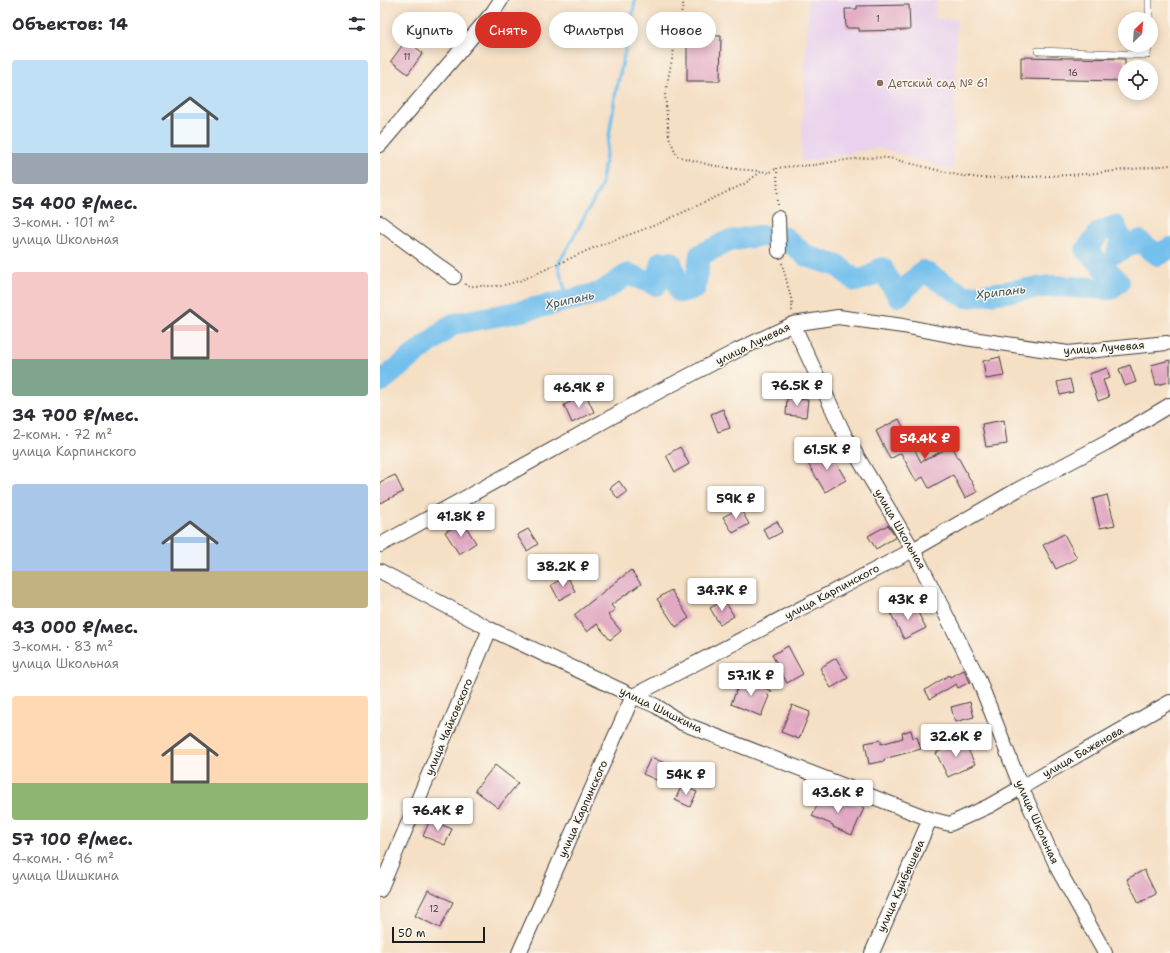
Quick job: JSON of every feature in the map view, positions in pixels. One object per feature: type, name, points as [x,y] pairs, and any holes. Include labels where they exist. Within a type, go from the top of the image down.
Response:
[{"type":"street","points":[[380,145],[501,0]]},
{"type":"street","points":[[778,218],[779,252]]},
{"type":"street","points":[[380,223],[454,278]]},
{"type":"street","name":"улица Лучевая","points":[[380,545],[642,401],[738,350],[793,324],[838,317],[1068,353],[1168,343]]},
{"type":"street","name":"улица Школьная","points":[[793,324],[846,436],[913,550],[978,678],[1021,787],[1059,871],[1105,953]]},
{"type":"street","name":"улица Карпинского","points":[[519,953],[633,696],[913,550],[1017,490],[1106,443],[1170,405]]},
{"type":"street","name":"улица Шишкина","points":[[380,571],[490,629],[656,706],[682,723],[930,819]]},
{"type":"street","name":"улица Чайковского","points":[[380,890],[490,629]]},
{"type":"street","name":"улица Баженова","points":[[930,819],[950,824],[989,806],[1170,702]]},
{"type":"street","name":"улица Куйбышева","points":[[872,953],[930,819]]},
{"type":"lane","points":[[1149,0],[1149,12]]},
{"type":"lane","points":[[1038,51],[1147,55],[1147,52]]},
{"type":"path","points":[[684,0],[665,94],[669,137],[677,156],[710,165],[769,173],[776,168],[878,157],[889,158],[957,175],[980,178],[1087,174],[1170,165]]},
{"type":"path","points":[[776,168],[778,218]]},
{"type":"path","points":[[454,278],[468,286],[501,286],[522,280],[593,248],[658,224],[744,184],[762,171]]},
{"type":"path","points":[[779,252],[792,302],[793,324]]},
{"type":"shaded area","name":"Детский сад № 61","points":[[808,0],[936,0],[935,19],[957,19],[953,170],[879,148],[801,162]]},
{"type":"building","points":[[909,5],[910,30],[859,31],[859,28],[846,28],[845,9],[857,9],[857,6]]},
{"type":"building","points":[[716,36],[721,36],[720,81],[687,81],[687,48],[716,48]]},
{"type":"building","points":[[400,48],[416,48],[423,53],[408,74],[391,61]]},
{"type":"building","points":[[1021,57],[1125,59],[1118,60],[1118,81],[1021,79]]},
{"type":"building","points":[[1000,357],[1004,376],[986,379],[983,361]]},
{"type":"building","points":[[1170,360],[1170,382],[1156,385],[1151,365]]},
{"type":"building","points":[[1130,365],[1136,382],[1125,386],[1119,369]]},
{"type":"building","points":[[1107,368],[1110,378],[1103,380],[1109,397],[1098,401],[1089,374]]},
{"type":"building","points":[[1070,379],[1073,392],[1060,395],[1057,382]]},
{"type":"building","points":[[586,395],[594,412],[572,423],[564,405]]},
{"type":"building","points":[[787,398],[808,400],[806,417],[786,415]]},
{"type":"building","points":[[723,409],[730,428],[718,432],[711,414]]},
{"type":"building","points":[[899,419],[921,462],[952,446],[977,492],[965,498],[953,475],[929,488],[923,477],[916,481],[901,453],[890,459],[876,431]]},
{"type":"building","points":[[1004,420],[1007,444],[986,447],[982,424]]},
{"type":"building","points":[[680,447],[689,464],[675,472],[666,455]]},
{"type":"building","points":[[828,449],[846,480],[825,492],[807,462]]},
{"type":"building","points":[[395,475],[403,492],[380,503],[380,482]]},
{"type":"building","points":[[619,481],[627,492],[618,499],[610,488]]},
{"type":"building","points":[[1107,495],[1115,525],[1100,528],[1093,499]]},
{"type":"building","points":[[740,508],[749,524],[733,533],[723,517]]},
{"type":"building","points":[[777,521],[782,532],[769,539],[763,529]]},
{"type":"building","points":[[463,522],[476,543],[459,554],[445,532]]},
{"type":"building","points":[[888,525],[896,537],[876,549],[868,536]]},
{"type":"building","points":[[528,529],[538,544],[527,551],[517,535]]},
{"type":"building","points":[[1064,534],[1077,558],[1056,569],[1043,545]]},
{"type":"building","points":[[631,570],[641,584],[611,605],[615,610],[608,615],[621,631],[610,640],[597,624],[587,632],[574,615]]},
{"type":"building","points":[[567,576],[575,591],[559,600],[551,585]]},
{"type":"building","points":[[671,590],[689,618],[676,627],[657,599]]},
{"type":"building","points":[[724,600],[734,616],[720,625],[710,608]]},
{"type":"building","points":[[913,603],[926,628],[904,639],[891,614]]},
{"type":"building","points":[[788,646],[803,674],[787,683],[772,655]]},
{"type":"building","points":[[836,658],[848,678],[831,688],[820,668]]},
{"type":"building","points":[[964,670],[970,682],[958,688],[956,684],[930,699],[925,690],[949,675],[950,677]]},
{"type":"building","points":[[741,679],[772,691],[766,694],[769,696],[761,716],[731,704]]},
{"type":"building","points":[[970,702],[974,717],[955,722],[951,707]]},
{"type":"building","points":[[792,705],[810,712],[799,739],[781,732]]},
{"type":"building","points":[[911,730],[913,738],[917,737],[921,749],[884,759],[885,761],[869,764],[865,743],[881,740],[881,744],[903,738],[902,733]]},
{"type":"building","points":[[963,739],[975,764],[948,777],[936,753]]},
{"type":"building","points":[[651,757],[676,768],[668,785],[643,774]]},
{"type":"building","points":[[495,765],[518,783],[498,808],[475,790]]},
{"type":"building","points":[[682,785],[697,792],[690,807],[675,800]]},
{"type":"building","points":[[822,794],[843,803],[844,800],[864,808],[852,835],[812,816]]},
{"type":"building","points":[[430,820],[452,829],[445,845],[423,836]]},
{"type":"building","points":[[1144,870],[1156,894],[1139,903],[1127,879]]},
{"type":"building","points":[[428,890],[453,902],[440,928],[415,916]]},
{"type":"waterway","points":[[568,301],[558,265],[601,187],[616,91],[635,0]]},
{"type":"waterway","name":"Хрипань","points":[[380,382],[453,324],[522,311],[600,293],[628,274],[656,285],[661,262],[671,262],[680,292],[695,288],[700,255],[729,241],[757,236],[784,237],[806,256],[838,266],[856,281],[869,277],[882,268],[898,296],[923,271],[966,297],[1051,286],[1111,289],[1119,282],[1086,250],[1100,232],[1115,226],[1122,241],[1117,252],[1139,241],[1158,255],[1170,248]]},
{"type":"place","name":"Детский сад № 61","points":[[880,83]]}]
